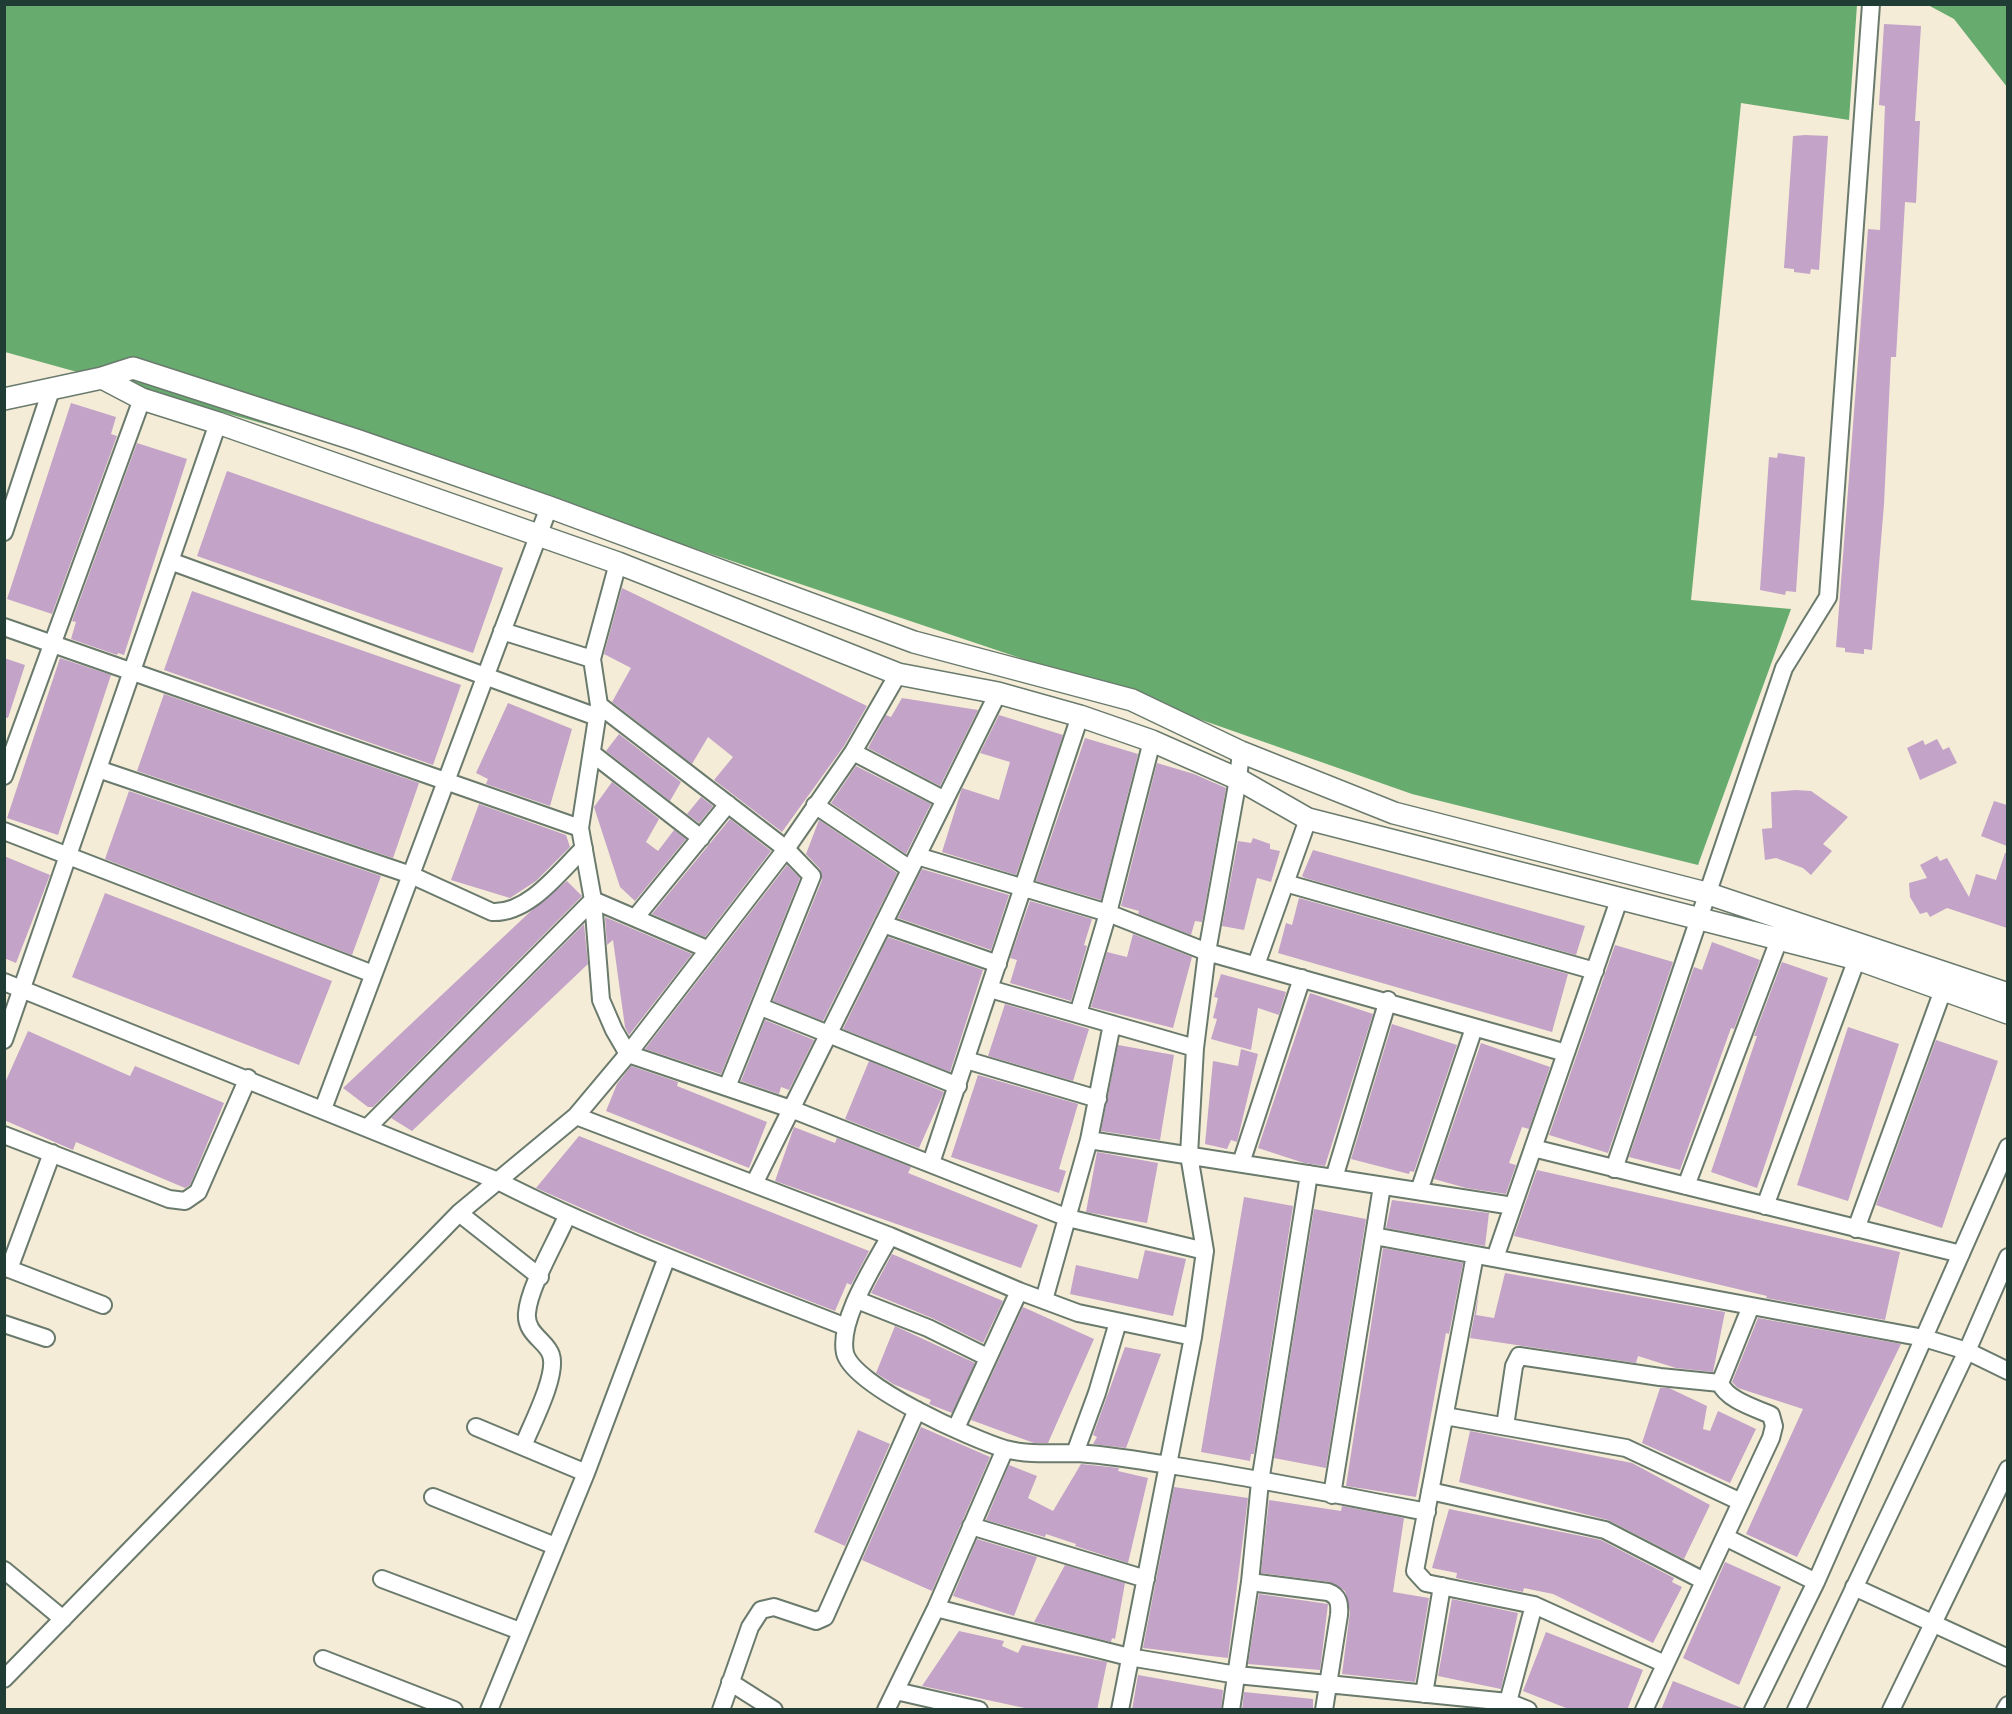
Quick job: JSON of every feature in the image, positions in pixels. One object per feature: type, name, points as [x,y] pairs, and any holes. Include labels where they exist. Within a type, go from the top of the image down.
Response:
[{"type":"street","points":[[1614,1169],[1784,668],[1828,597],[1871,4]]},
{"type":"street","points":[[4,399],[102,378],[133,368],[356,440],[549,507],[914,642],[1132,700],[1240,752],[1395,813],[1706,893],[1783,930]]},
{"type":"street","points":[[102,378],[142,399],[539,533],[898,674],[998,693],[1080,716],[1152,741],[1238,779],[1308,819],[1698,918],[1783,930],[1859,952],[1946,982],[2007,994]]},
{"type":"street","points":[[4,532],[52,387]]},
{"type":"street","points":[[4,776],[142,399]]},
{"type":"street","points":[[4,1040],[218,423]]},
{"type":"street","points":[[323,1109],[549,507]]},
{"type":"street","points":[[170,561],[485,676],[598,711],[728,804],[786,849],[812,877],[727,1087]]},
{"type":"street","points":[[618,563],[592,659],[598,711],[580,828],[593,900],[602,1000],[614,1030],[628,1054],[791,1110],[1068,1218],[1205,1251]]},
{"type":"street","points":[[4,627],[580,828]]},
{"type":"street","points":[[502,631],[592,659]]},
{"type":"street","points":[[4,1679],[459,1213],[576,1116],[628,1054],[786,849],[853,752],[898,674]]},
{"type":"street","points":[[754,1184],[998,693]]},
{"type":"street","points":[[931,1163],[1080,716]]},
{"type":"street","points":[[1078,1014],[1108,913],[1152,741]]},
{"type":"street","points":[[853,752],[945,800]]},
{"type":"street","points":[[1120,1710],[1193,1337],[1205,1251],[1189,1155],[1195,1048],[1207,952],[1238,779],[1240,752]]},
{"type":"street","points":[[593,754],[701,838]]},
{"type":"street","points":[[98,769],[411,875],[492,912],[503,912],[533,898],[584,848]]},
{"type":"street","points":[[635,918],[728,804]]},
{"type":"street","points":[[815,806],[914,863],[1023,887],[1108,913],[1207,952],[1388,1000],[1474,1028],[1566,1053]]},
{"type":"street","points":[[1256,965],[1308,819]]},
{"type":"street","points":[[4,831],[373,974]]},
{"type":"street","points":[[1286,883],[1594,971]]},
{"type":"street","points":[[1495,1258],[1620,897]]},
{"type":"street","points":[[593,900],[707,950]]},
{"type":"street","points":[[367,1128],[593,900]]},
{"type":"street","points":[[883,924],[998,964]]},
{"type":"street","points":[[1686,1186],[1783,930]]},
{"type":"street","points":[[1765,1206],[1859,952]]},
{"type":"street","points":[[1241,1163],[1302,978]]},
{"type":"street","points":[[4,982],[498,1180],[567,1216],[846,1327]]},
{"type":"street","points":[[1946,982],[2007,1013]]},
{"type":"street","points":[[1856,1229],[1946,982]]},
{"type":"street","points":[[990,989],[1195,1048]]},
{"type":"street","points":[[1334,1178],[1388,1000]]},
{"type":"street","points":[[760,1007],[958,1086]]},
{"type":"street","points":[[1044,1300],[1089,1140],[1112,1024]]},
{"type":"street","points":[[1419,1191],[1474,1028]]},
{"type":"street","points":[[966,1060],[1098,1099]]},
{"type":"street","points":[[4,1135],[169,1199],[181,1202],[190,1200],[198,1192],[211,1166],[248,1078]]},
{"type":"street","points":[[576,1116],[890,1236],[1019,1291],[1078,1313],[1193,1337]]},
{"type":"street","points":[[1089,1140],[1513,1206]]},
{"type":"street","points":[[1753,1710],[1816,1582],[2007,1147]]},
{"type":"street","points":[[1533,1148],[1961,1254]]},
{"type":"street","points":[[52,1154],[7,1268],[103,1305]]},
{"type":"street","points":[[1231,1710],[1250,1582],[1260,1482],[1309,1174]]},
{"type":"street","points":[[1332,1494],[1382,1186]]},
{"type":"street","points":[[459,1213],[540,1277]]},
{"type":"street","points":[[523,1446],[552,1371],[551,1354],[527,1323],[527,1312],[567,1216]]},
{"type":"street","points":[[890,1236],[857,1300],[846,1327],[845,1351],[849,1362],[871,1384],[917,1410],[1005,1449],[1034,1454],[1075,1453],[1169,1465],[1427,1512]]},
{"type":"street","points":[[1374,1236],[1924,1338],[1967,1351],[2007,1371]]},
{"type":"street","points":[[1475,1255],[1416,1571],[1426,1583],[1534,1605],[1665,1664]]},
{"type":"street","points":[[489,1710],[586,1473],[667,1257]]},
{"type":"street","points":[[1796,1710],[1967,1351],[2007,1257]]},
{"type":"street","points":[[956,1428],[1019,1291]]},
{"type":"street","points":[[857,1300],[928,1328],[987,1357]]},
{"type":"street","points":[[1644,1710],[1772,1438],[1774,1420],[1771,1415],[1724,1391],[1720,1383],[1751,1306]]},
{"type":"street","points":[[1075,1453],[1097,1393],[1118,1322]]},
{"type":"street","points":[[4,1324],[46,1338]]},
{"type":"street","points":[[1505,1426],[1514,1366],[1519,1356],[1660,1377],[1720,1383]]},
{"type":"street","points":[[721,1710],[750,1627],[761,1610],[774,1607],[816,1621],[825,1617],[917,1410]]},
{"type":"street","points":[[1445,1416],[1626,1448],[1741,1502]]},
{"type":"street","points":[[476,1427],[586,1473]]},
{"type":"street","points":[[886,1710],[936,1608],[1005,1449]]},
{"type":"street","points":[[1891,1710],[2007,1469]]},
{"type":"street","points":[[1430,1491],[1605,1530],[1704,1581]]},
{"type":"street","points":[[433,1497],[555,1546]]},
{"type":"street","points":[[971,1526],[1146,1579]]},
{"type":"street","points":[[1725,1538],[1816,1582]]},
{"type":"street","points":[[4,1570],[63,1618]]},
{"type":"street","points":[[382,1579],[520,1631]]},
{"type":"street","points":[[1250,1582],[1328,1592],[1336,1596],[1340,1604],[1340,1615],[1324,1710]]},
{"type":"street","points":[[1424,1694],[1442,1586]]},
{"type":"street","points":[[1854,1587],[2007,1658]]},
{"type":"street","points":[[1508,1702],[1534,1605]]},
{"type":"street","points":[[936,1608],[1129,1657],[1237,1675],[1508,1702],[1528,1710]]},
{"type":"street","points":[[323,1659],[454,1710]]},
{"type":"street","points":[[730,1682],[774,1710]]},
{"type":"street","points":[[896,1691],[979,1710]]},
{"type":"street","points":[[2005,1710],[2007,1705]]},
{"type":"green space","points":[[4,5],[1857,5],[1849,120],[1741,103],[1691,600],[1791,609],[1698,865],[1412,794],[1142,699],[604,518],[5,352]]},
{"type":"green space","points":[[1928,5],[2007,5],[2007,87],[1954,19]]},
{"type":"building","points":[[1884,24],[1921,26],[1915,121],[1920,121],[1916,203],[1905,202],[1896,357],[1891,357],[1884,504],[1872,650],[1864,649],[1864,654],[1845,652],[1845,648],[1836,647],[1868,229],[1880,230],[1885,106],[1879,105]]},
{"type":"building","points":[[1793,136],[1828,136],[1819,270],[1811,269],[1810,274],[1784,268]]},
{"type":"building","points":[[71,403],[116,417],[111,434],[117,436],[52,614],[7,599]]},
{"type":"building","points":[[137,443],[187,459],[124,655],[118,653],[117,655],[71,639],[76,622],[72,621]]},
{"type":"building","points":[[1778,453],[1805,457],[1796,592],[1786,591],[1785,595],[1760,590],[1769,457],[1777,458]]},
{"type":"building","points":[[227,471],[503,568],[473,653],[197,556]]},
{"type":"building","points":[[622,588],[867,706],[844,746],[782,832],[714,780],[733,757],[708,737],[692,764],[612,702],[631,668],[604,654]]},
{"type":"building","points":[[192,591],[461,685],[433,765],[164,670]]},
{"type":"building","points":[[4,658],[25,665],[8,718],[4,717]]},
{"type":"building","points":[[60,658],[111,675],[58,835],[7,818]]},
{"type":"building","points":[[164,694],[419,783],[393,858],[137,771]]},
{"type":"building","points":[[902,698],[978,710],[940,786],[868,748],[886,715],[891,717]]},
{"type":"building","points":[[508,703],[572,729],[550,806],[486,784],[488,779],[476,773]]},
{"type":"building","points":[[999,715],[1063,735],[1016,875],[942,852],[962,788],[999,800],[1010,762],[980,753]]},
{"type":"building","points":[[619,734],[681,782],[670,801],[606,751]]},
{"type":"building","points":[[1085,738],[1138,754],[1101,900],[1036,881]]},
{"type":"building","points":[[1937,739],[1943,750],[1949,747],[1957,763],[1920,780],[1907,748],[1923,740],[1925,745]]},
{"type":"building","points":[[1157,763],[1194,774],[1226,788],[1202,922],[1195,921],[1191,935],[1138,914],[1139,911],[1121,906]]},
{"type":"building","points":[[856,766],[931,804],[906,854],[831,803]]},
{"type":"building","points":[[612,782],[659,819],[646,842],[658,851],[674,830],[686,839],[635,901],[620,887],[594,807]]},
{"type":"building","points":[[129,791],[381,876],[352,955],[105,859]]},
{"type":"building","points":[[1811,791],[1848,817],[1823,844],[1832,851],[1811,875],[1803,868],[1776,858],[1765,860],[1762,829],[1772,828],[1771,792]]},
{"type":"building","points":[[701,797],[713,806],[699,823],[687,814]]},
{"type":"building","points":[[1994,801],[2007,805],[2007,846],[1981,836]]},
{"type":"building","points":[[479,804],[566,835],[570,847],[536,881],[510,898],[451,880]]},
{"type":"building","points":[[730,819],[771,851],[705,937],[652,914]]},
{"type":"building","points":[[819,820],[897,873],[823,1021],[773,1001],[822,880],[820,869],[806,854]]},
{"type":"building","points":[[1253,838],[1270,844],[1270,849],[1280,851],[1271,882],[1257,878],[1244,930],[1222,926],[1238,841],[1251,843]]},
{"type":"building","points":[[1313,850],[1585,926],[1576,955],[1305,878],[1302,876]]},
{"type":"building","points":[[2005,853],[2007,853],[2007,928],[1947,908],[1930,917],[1927,912],[1920,914],[1910,897],[1909,883],[1927,878],[1920,865],[1937,856],[1940,861],[1947,858],[1969,897],[1976,874],[1996,880]]},
{"type":"building","points":[[4,856],[50,875],[16,963],[4,958]]},
{"type":"building","points":[[787,865],[800,878],[721,1074],[645,1049]]},
{"type":"building","points":[[922,869],[1009,895],[991,950],[898,918]]},
{"type":"building","points":[[567,881],[582,896],[373,1107],[368,1107],[343,1088],[532,910]]},
{"type":"building","points":[[105,893],[332,981],[299,1065],[72,977]]},
{"type":"building","points":[[1299,898],[1568,974],[1552,1032],[1278,953],[1286,923],[1292,925]]},
{"type":"building","points":[[1030,901],[1092,919],[1084,945],[1087,946],[1071,1001],[1010,983],[1017,960],[1010,958]]},
{"type":"building","points":[[605,917],[692,954],[629,1035],[625,1027],[613,940],[607,945]]},
{"type":"building","points":[[584,924],[588,964],[412,1131],[391,1118]]},
{"type":"building","points":[[1133,934],[1192,957],[1173,1028],[1091,1007],[1107,952],[1127,957]]},
{"type":"building","points":[[888,937],[983,970],[950,1072],[843,1029]]},
{"type":"building","points":[[1712,942],[1760,960],[1734,1029],[1731,1028],[1680,1170],[1629,1157],[1694,967],[1702,970]]},
{"type":"building","points":[[1615,945],[1673,962],[1608,1153],[1549,1135]]},
{"type":"building","points":[[1782,962],[1828,978],[1757,1188],[1711,1172],[1757,1036],[1754,1036]]},
{"type":"building","points":[[1221,974],[1286,992],[1279,1015],[1258,1008],[1251,1050],[1211,1039],[1217,1019],[1213,1018],[1218,998],[1214,997]]},
{"type":"building","points":[[1310,993],[1373,1014],[1325,1166],[1304,1163],[1258,1148]]},
{"type":"building","points":[[1005,1004],[1089,1029],[1073,1081],[988,1056]]},
{"type":"building","points":[[765,1020],[814,1040],[789,1090],[781,1087],[779,1094],[741,1081]]},
{"type":"building","points":[[1392,1024],[1457,1045],[1414,1172],[1410,1171],[1409,1174],[1351,1159]]},
{"type":"building","points":[[1848,1027],[1899,1044],[1848,1201],[1797,1185]]},
{"type":"building","points":[[28,1031],[130,1076],[135,1066],[224,1103],[190,1185],[185,1188],[76,1142],[73,1150],[4,1120],[4,1085]]},
{"type":"building","points":[[1936,1040],[1998,1061],[1942,1228],[1876,1205]]},
{"type":"building","points":[[1481,1043],[1550,1067],[1529,1129],[1522,1127],[1509,1163],[1516,1165],[1506,1194],[1466,1188],[1434,1179]]},
{"type":"building","points":[[1118,1045],[1174,1055],[1160,1140],[1101,1131]]},
{"type":"building","points":[[1241,1049],[1258,1054],[1237,1142],[1231,1140],[1227,1149],[1205,1144],[1213,1061],[1238,1066]]},
{"type":"building","points":[[869,1061],[944,1092],[919,1148],[845,1119]]},
{"type":"building","points":[[631,1066],[678,1082],[677,1086],[767,1122],[749,1168],[606,1111],[617,1084]]},
{"type":"building","points":[[978,1075],[1078,1104],[1059,1169],[1066,1171],[1059,1193],[951,1157]]},
{"type":"building","points":[[794,1127],[835,1143],[837,1138],[911,1167],[908,1173],[1038,1225],[1021,1268],[775,1181]]},
{"type":"building","points":[[579,1136],[869,1251],[851,1285],[847,1283],[835,1311],[781,1290],[631,1230],[536,1188]]},
{"type":"building","points":[[1097,1152],[1158,1163],[1147,1223],[1086,1212]]},
{"type":"building","points":[[1537,1170],[1900,1252],[1885,1320],[1766,1298],[1767,1296],[1514,1236]]},
{"type":"building","points":[[1244,1197],[1293,1206],[1254,1454],[1251,1454],[1250,1461],[1201,1452]]},
{"type":"building","points":[[1392,1200],[1489,1213],[1485,1246],[1386,1228]]},
{"type":"building","points":[[1314,1209],[1366,1219],[1326,1468],[1274,1458]]},
{"type":"building","points":[[1383,1248],[1463,1263],[1449,1334],[1446,1333],[1416,1497],[1346,1486]]},
{"type":"building","points":[[1145,1250],[1186,1259],[1173,1316],[1070,1294],[1076,1265],[1138,1279]]},
{"type":"building","points":[[892,1254],[1003,1301],[983,1343],[932,1318],[871,1293]]},
{"type":"building","points":[[1505,1273],[1725,1312],[1713,1372],[1676,1368],[1638,1356],[1636,1363],[1470,1338],[1479,1291],[1476,1315],[1494,1318]]},
{"type":"building","points":[[1023,1307],[1094,1339],[1048,1443],[1034,1443],[971,1420]]},
{"type":"building","points":[[1758,1318],[1901,1344],[1797,1557],[1746,1534],[1803,1409],[1738,1388],[1732,1382]]},
{"type":"building","points":[[895,1326],[975,1363],[952,1413],[929,1404],[931,1400],[893,1384],[876,1373]]},
{"type":"building","points":[[1125,1347],[1161,1354],[1126,1448],[1093,1444],[1097,1437],[1093,1435]]},
{"type":"building","points":[[1660,1388],[1669,1388],[1707,1406],[1703,1429],[1710,1431],[1718,1411],[1756,1429],[1730,1483],[1642,1443]]},
{"type":"building","points":[[921,1427],[990,1457],[932,1591],[862,1560]]},
{"type":"building","points":[[858,1430],[890,1444],[845,1546],[814,1532]]},
{"type":"building","points":[[1470,1431],[1632,1463],[1710,1505],[1684,1559],[1608,1520],[1459,1482]]},
{"type":"building","points":[[1081,1464],[1119,1468],[1118,1471],[1148,1478],[1128,1563],[1046,1534],[1045,1537],[986,1520],[1009,1465],[1037,1476],[1028,1498],[1053,1511]]},
{"type":"building","points":[[1174,1487],[1248,1498],[1228,1658],[1143,1648]]},
{"type":"building","points":[[1269,1500],[1341,1511],[1342,1506],[1404,1518],[1393,1592],[1429,1598],[1415,1682],[1342,1674],[1350,1612],[1345,1591],[1330,1582],[1261,1573]]},
{"type":"building","points":[[1449,1509],[1601,1540],[1674,1578],[1672,1582],[1682,1587],[1653,1643],[1553,1594],[1524,1588],[1523,1592],[1456,1578],[1457,1573],[1432,1568]]},
{"type":"building","points":[[977,1539],[1037,1557],[1014,1616],[953,1596]]},
{"type":"building","points":[[1725,1562],[1781,1587],[1739,1685],[1683,1658]]},
{"type":"building","points":[[1065,1565],[1125,1583],[1115,1639],[1112,1638],[1111,1642],[1034,1622]]},
{"type":"building","points":[[1259,1594],[1328,1604],[1320,1670],[1248,1664]]},
{"type":"building","points":[[1452,1599],[1518,1613],[1501,1689],[1438,1676]]},
{"type":"building","points":[[959,1631],[1004,1641],[1002,1646],[1018,1653],[1022,1645],[1107,1662],[1097,1710],[1034,1710],[922,1686]]},
{"type":"building","points":[[1546,1632],[1643,1670],[1627,1710],[1571,1710],[1523,1691]]},
{"type":"building","points":[[1138,1675],[1223,1690],[1221,1710],[1132,1710]]},
{"type":"building","points":[[1673,1681],[1742,1708],[1742,1710],[1661,1710]]},
{"type":"building","points":[[1244,1692],[1313,1699],[1313,1710],[1242,1710]]}]
